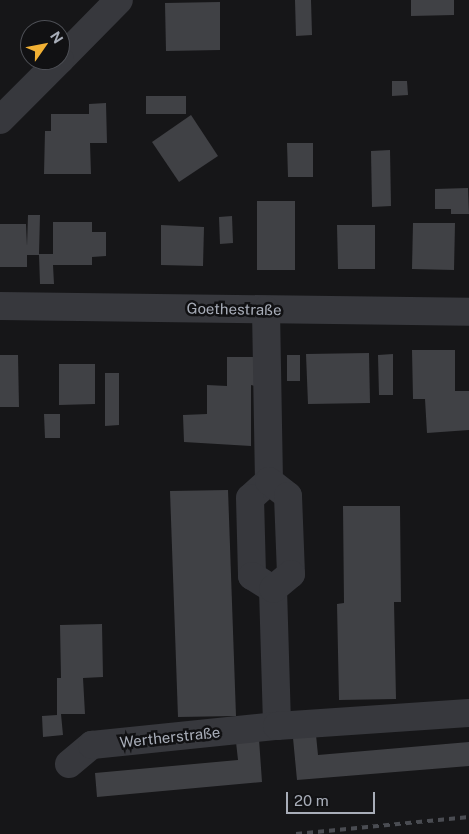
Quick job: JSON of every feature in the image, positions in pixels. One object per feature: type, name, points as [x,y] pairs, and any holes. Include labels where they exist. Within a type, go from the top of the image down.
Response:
[{"type":"street","points":[[70,50],[119,0]]},
{"type":"street","points":[[0,120],[50,70]]},
{"type":"street","name":"Goethestraße","points":[[0,306],[469,312]]},
{"type":"street","points":[[266,310],[269,481],[250,498],[252,576],[273,589]]},
{"type":"street","points":[[269,481],[288,496],[291,574],[273,589]]},
{"type":"street","points":[[273,589],[277,726]]},
{"type":"street","name":"Wertherstraße","points":[[69,764],[92,745],[277,726],[469,713]]},
{"type":"building","points":[[295,0],[311,0],[312,35],[296,36]]},
{"type":"building","points":[[411,0],[454,0],[454,15],[411,16]]},
{"type":"building","points":[[220,2],[220,50],[166,51],[165,3]]},
{"type":"building","points":[[392,81],[407,81],[408,95],[392,96]]},
{"type":"building","points":[[146,96],[186,96],[186,114],[146,114]]},
{"type":"building","points":[[106,103],[107,143],[90,143],[91,174],[44,174],[45,131],[51,131],[51,114],[89,114],[89,104]]},
{"type":"building","points":[[191,115],[218,156],[179,182],[152,142]]},
{"type":"building","points":[[287,143],[313,143],[313,177],[288,177]]},
{"type":"building","points":[[390,150],[391,206],[372,207],[371,151]]},
{"type":"building","points":[[468,188],[469,214],[451,214],[451,209],[435,209],[435,189]]},
{"type":"building","points":[[257,201],[295,201],[295,270],[257,270]]},
{"type":"building","points":[[28,215],[40,215],[39,254],[53,254],[53,222],[92,222],[92,232],[106,232],[106,256],[92,257],[92,265],[53,265],[54,284],[40,284],[39,255],[27,255],[27,267],[0,267],[0,224],[26,224],[27,246]]},
{"type":"building","points":[[232,216],[233,243],[220,244],[219,217]]},
{"type":"building","points":[[413,223],[455,223],[454,270],[412,269]]},
{"type":"building","points":[[161,225],[204,227],[203,266],[161,265]]},
{"type":"building","points":[[337,225],[375,225],[375,269],[338,269]]},
{"type":"building","points":[[412,350],[455,350],[455,391],[469,391],[469,430],[427,433],[425,399],[413,399]]},
{"type":"building","points":[[369,353],[370,403],[308,404],[306,354]]},
{"type":"building","points":[[393,354],[393,395],[379,395],[378,355]]},
{"type":"building","points":[[0,355],[18,355],[19,407],[0,407]]},
{"type":"building","points":[[287,355],[300,355],[300,381],[287,381]]},
{"type":"building","points":[[227,357],[255,357],[255,386],[251,385],[251,446],[184,442],[183,415],[207,414],[207,385],[227,386]]},
{"type":"building","points":[[59,364],[95,364],[95,404],[59,405]]},
{"type":"building","points":[[105,373],[119,373],[119,425],[105,426]]},
{"type":"building","points":[[44,414],[60,414],[60,438],[45,438]]},
{"type":"building","points":[[228,490],[236,716],[178,717],[170,491]]},
{"type":"building","points":[[343,506],[400,506],[401,602],[394,602],[396,699],[339,700],[337,604],[344,603]]},
{"type":"building","points":[[102,624],[103,677],[83,678],[85,714],[61,714],[63,735],[43,737],[42,716],[57,715],[57,678],[61,678],[60,625]]},
{"type":"building","points":[[316,735],[318,755],[469,742],[469,766],[297,780],[293,738]]},
{"type":"building","points":[[259,739],[262,782],[97,797],[95,773],[238,760],[236,742]]},
{"type":"railway","points":[[296,834],[469,817]]}]
